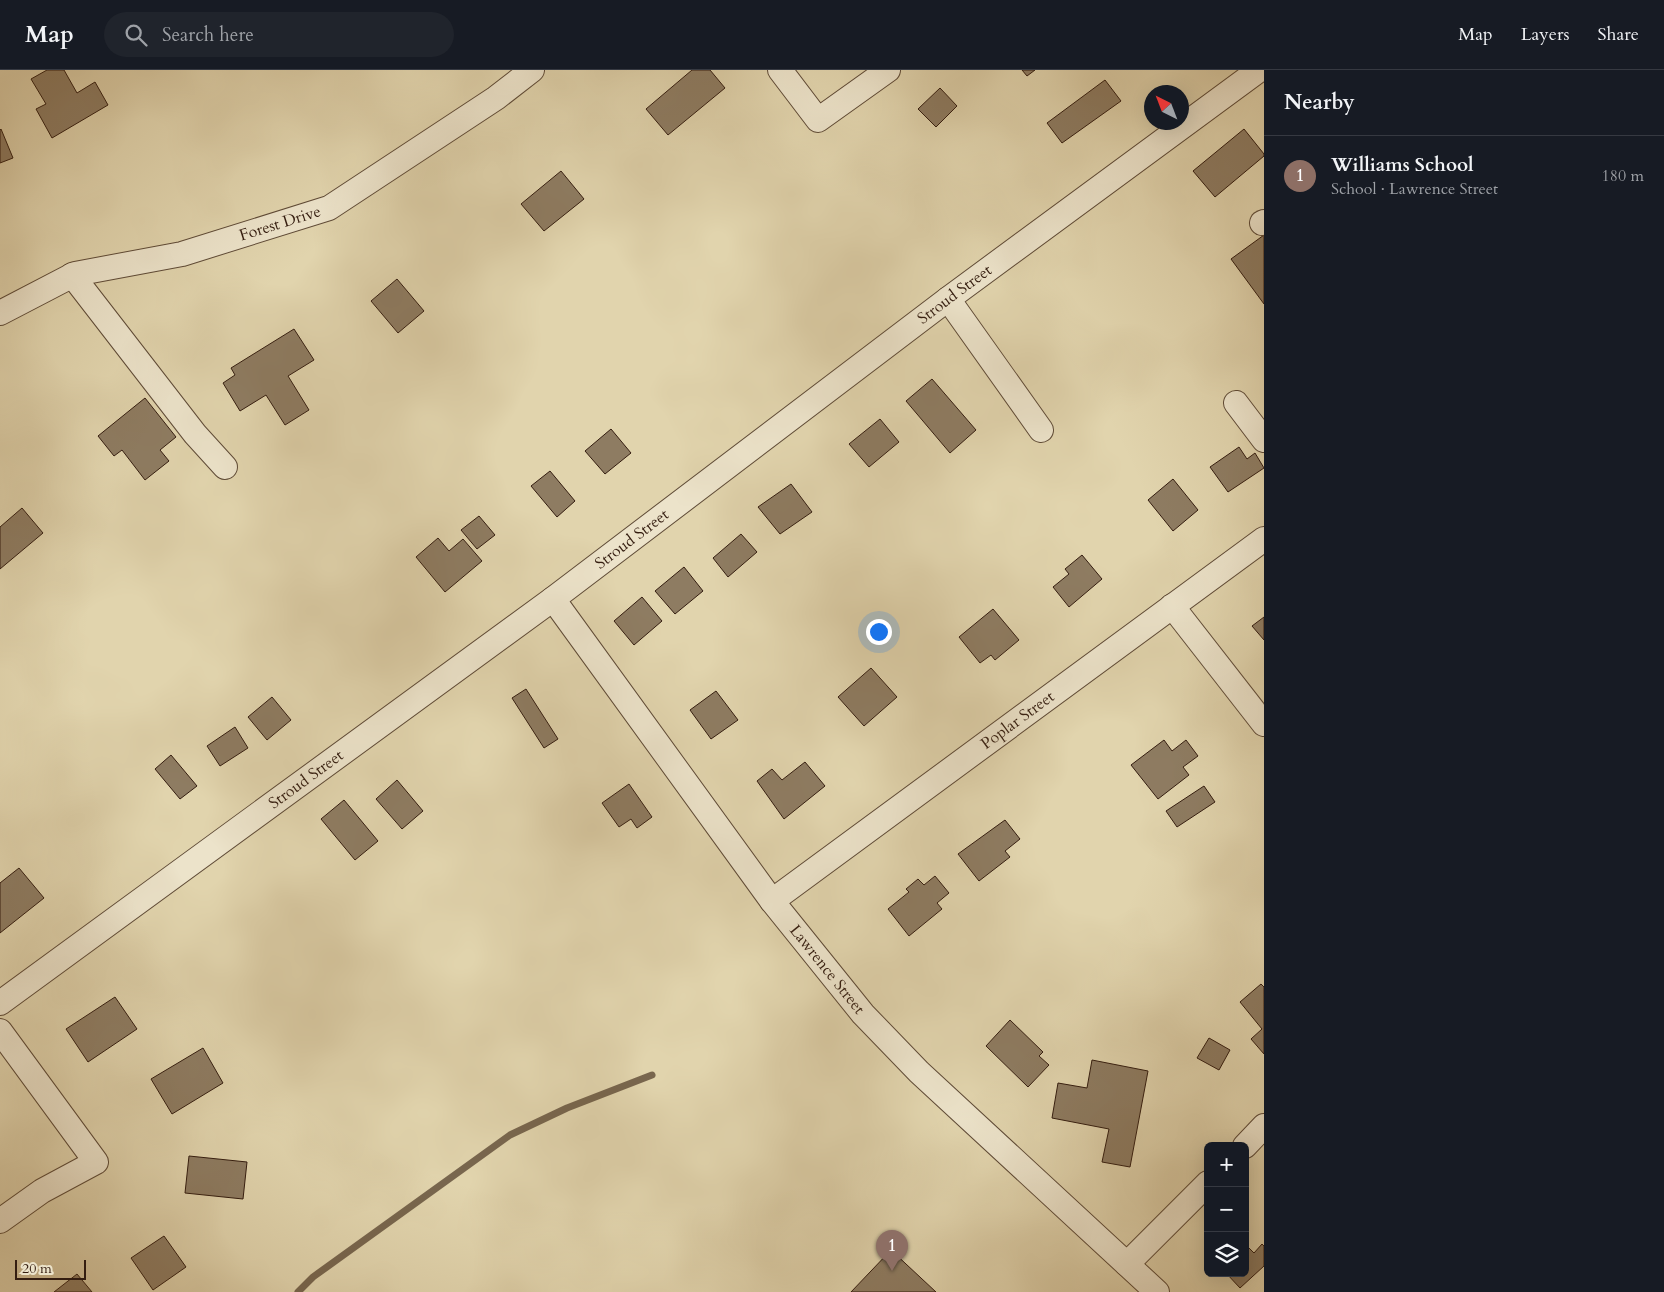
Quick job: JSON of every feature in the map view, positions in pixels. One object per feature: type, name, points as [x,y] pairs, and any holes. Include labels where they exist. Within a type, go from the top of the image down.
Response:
[{"type":"street","name":"Forest Drive","points":[[0,313],[72,275],[182,254],[329,208],[488,103],[532,70]]},
{"type":"street","points":[[780,70],[818,120],[888,70]]},
{"type":"street","name":"Stroud Street","points":[[0,1003],[553,598],[948,299],[1259,70]]},
{"type":"street","points":[[72,275],[195,434],[225,467]]},
{"type":"street","points":[[948,299],[1041,430]]},
{"type":"street","points":[[1236,403],[1264,440]]},
{"type":"street","name":"Poplar Street","points":[[772,901],[1264,539]]},
{"type":"street","name":"Lawrence Street","points":[[553,598],[772,901],[863,1014],[986,1134],[1157,1292]]},
{"type":"street","points":[[1172,606],[1264,724]]},
{"type":"street","points":[[0,1031],[96,1162],[42,1191],[0,1221]]},
{"type":"street","points":[[1248,1142],[1264,1126]]},
{"type":"street","points":[[1127,1264],[1204,1187]]},
{"type":"building","points":[[47,70],[64,70],[77,93],[95,82],[108,105],[52,138],[36,109],[46,104],[31,79]]},
{"type":"building","points":[[692,70],[710,70],[725,88],[668,135],[646,109]]},
{"type":"building","points":[[1022,70],[1035,70],[1027,76]]},
{"type":"building","points":[[1105,80],[1121,101],[1062,143],[1047,123]]},
{"type":"building","points":[[940,88],[957,106],[936,127],[918,109]]},
{"type":"building","points":[[1244,129],[1264,156],[1215,197],[1193,171]]},
{"type":"building","points":[[0,130],[13,158],[0,163]]},
{"type":"building","points":[[561,171],[584,199],[544,231],[521,204]]},
{"type":"building","points":[[1264,235],[1264,304],[1231,259]]},
{"type":"building","points":[[397,279],[424,311],[398,333],[371,301]]},
{"type":"building","points":[[294,329],[314,360],[288,376],[309,410],[285,425],[266,395],[240,411],[223,383],[235,375],[231,368]]},
{"type":"building","points":[[932,379],[976,430],[950,453],[906,401]]},
{"type":"building","points":[[145,398],[176,437],[160,450],[169,461],[145,480],[122,450],[114,456],[98,436]]},
{"type":"building","points":[[880,419],[899,442],[869,467],[849,444]]},
{"type":"building","points":[[611,429],[631,453],[605,474],[585,451]]},
{"type":"building","points":[[1239,447],[1247,459],[1255,453],[1264,468],[1228,492],[1210,467]]},
{"type":"building","points":[[550,471],[575,501],[557,517],[531,486]]},
{"type":"building","points":[[1173,479],[1198,510],[1173,531],[1148,500]]},
{"type":"building","points":[[791,484],[812,512],[780,534],[758,507]]},
{"type":"building","points":[[22,508],[43,533],[0,569],[0,527]]},
{"type":"building","points":[[479,516],[495,535],[477,549],[461,530]]},
{"type":"building","points":[[741,534],[757,552],[728,577],[713,558]]},
{"type":"building","points":[[438,538],[449,551],[463,539],[482,561],[445,592],[416,557]]},
{"type":"building","points":[[1082,555],[1102,579],[1069,607],[1053,587],[1069,574],[1065,569]]},
{"type":"building","points":[[684,567],[703,591],[675,614],[655,591]]},
{"type":"building","points":[[642,597],[662,621],[634,645],[614,621]]},
{"type":"building","points":[[993,609],[1019,640],[995,660],[991,655],[980,663],[959,637]]},
{"type":"building","points":[[1264,617],[1264,640],[1252,626]]},
{"type":"building","points":[[871,668],[897,697],[864,726],[838,697]]},
{"type":"building","points":[[526,689],[558,739],[544,748],[512,698]]},
{"type":"building","points":[[716,691],[738,720],[711,739],[690,710]]},
{"type":"building","points":[[272,697],[291,720],[267,740],[248,717]]},
{"type":"building","points":[[235,727],[248,748],[220,766],[207,746]]},
{"type":"building","points":[[1164,740],[1172,751],[1186,740],[1198,756],[1183,767],[1189,775],[1158,799],[1131,765]]},
{"type":"building","points":[[171,755],[197,786],[180,799],[155,769]]},
{"type":"building","points":[[805,762],[825,786],[784,819],[757,781],[772,769],[782,780]]},
{"type":"building","points":[[397,780],[423,811],[402,829],[376,799]]},
{"type":"building","points":[[629,784],[652,817],[637,828],[631,819],[619,827],[602,803]]},
{"type":"building","points":[[1204,786],[1215,802],[1177,827],[1166,811]]},
{"type":"building","points":[[344,800],[378,841],[355,860],[321,819]]},
{"type":"building","points":[[1005,820],[1020,839],[1005,851],[1010,857],[979,881],[958,854]]},
{"type":"building","points":[[19,868],[44,898],[0,933],[0,883]]},
{"type":"building","points":[[935,876],[949,893],[937,903],[942,909],[909,936],[888,909],[909,892],[906,889],[918,879],[924,885]]},
{"type":"building","points":[[1261,984],[1264,987],[1264,1054],[1251,1039],[1262,1029],[1240,1002]]},
{"type":"building","points":[[115,997],[137,1029],[88,1062],[66,1029]]},
{"type":"building","points":[[1010,1020],[1043,1052],[1039,1056],[1049,1065],[1028,1087],[986,1046]]},
{"type":"building","points":[[1209,1038],[1230,1050],[1219,1070],[1197,1058]]},
{"type":"building","points":[[203,1048],[223,1083],[172,1114],[151,1079]]},
{"type":"building","points":[[1092,1060],[1148,1071],[1130,1167],[1102,1162],[1109,1129],[1052,1118],[1058,1083],[1087,1088]]},
{"type":"building","points":[[189,1156],[247,1162],[243,1199],[185,1193]]},
{"type":"building","points":[[164,1236],[186,1267],[153,1290],[131,1258]]},
{"type":"building","points":[[1262,1244],[1264,1246],[1264,1266],[1240,1288],[1230,1277],[1249,1277],[1249,1248],[1254,1253]]},
{"type":"building","points":[[891,1250],[936,1292],[851,1292]]},
{"type":"building","points":[[77,1274],[92,1292],[54,1292]]},
{"type":"waterway","points":[[298,1292],[313,1277],[510,1135],[567,1108],[652,1075]]},
{"type":"place","name":"Williams School","points":[[892,1271]]}]
